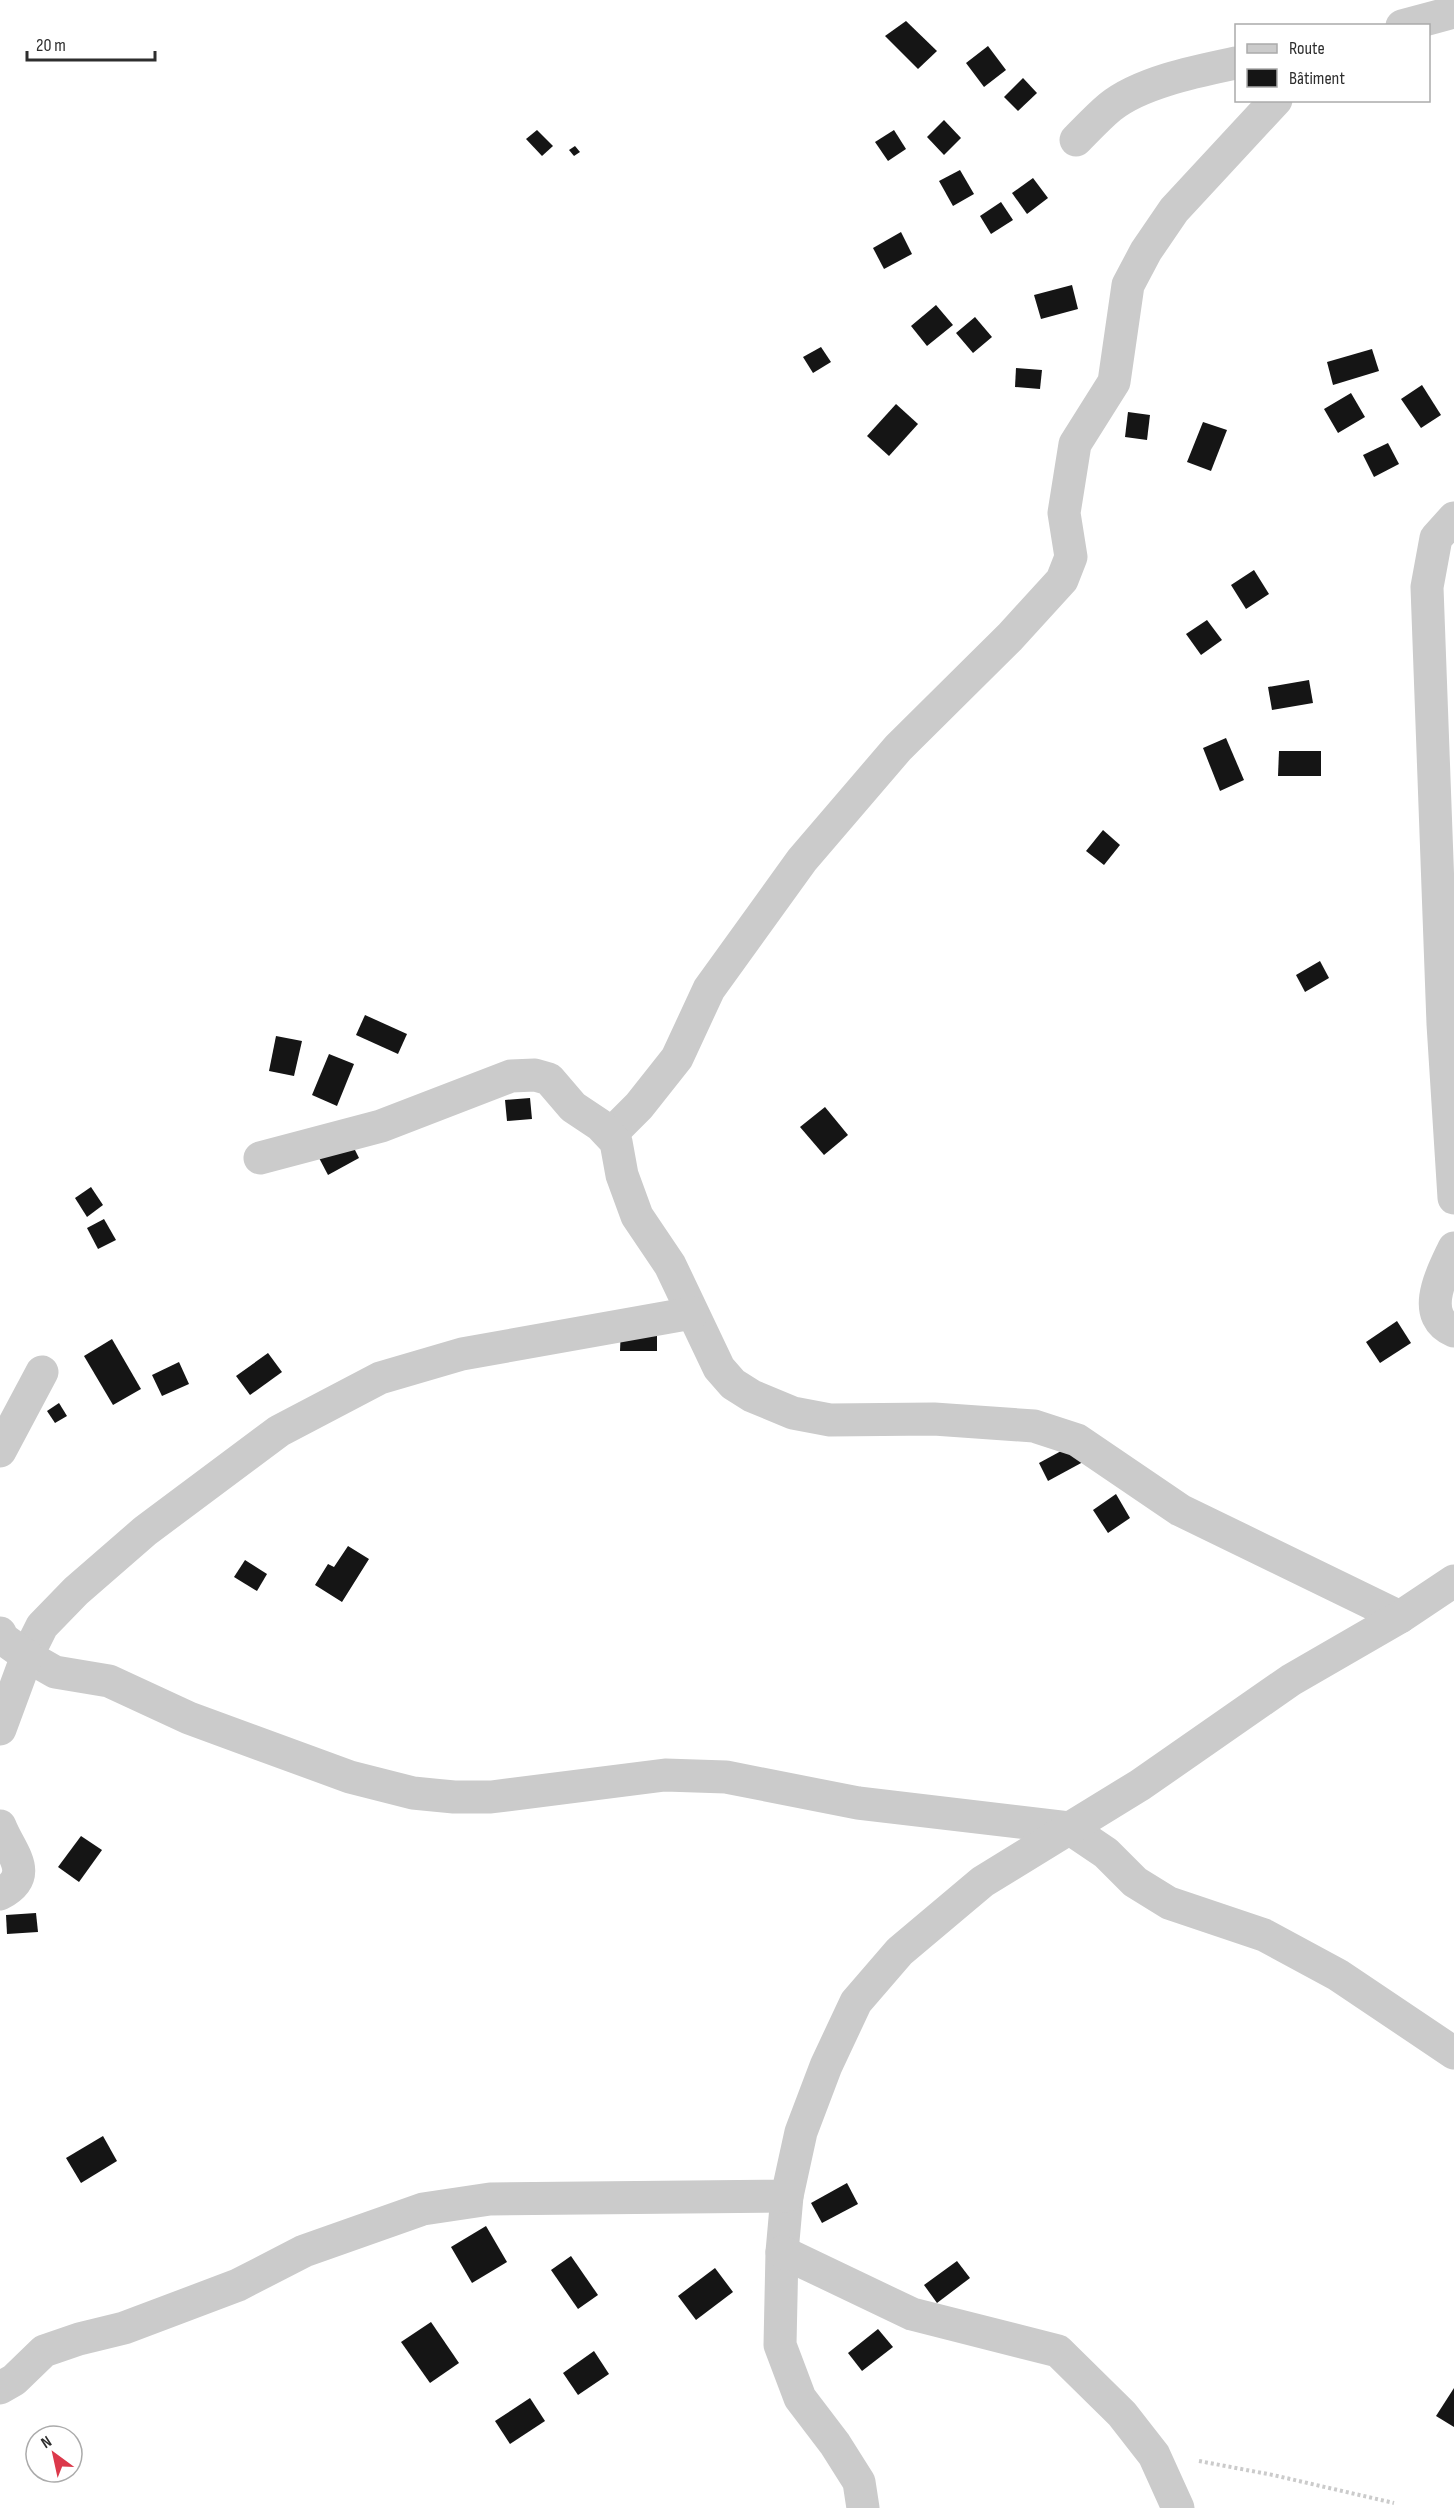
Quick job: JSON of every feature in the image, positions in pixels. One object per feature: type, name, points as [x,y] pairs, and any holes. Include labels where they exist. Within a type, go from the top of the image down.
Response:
[{"type":"street","points":[[1409,24],[1454,12]]},
{"type":"street","points":[[1077,140],[1111,106],[1147,87],[1192,72],[1235,63]]},
{"type":"street","points":[[611,1134],[639,1106],[677,1058],[709,989],[802,860],[898,748],[1010,636],[1062,580],[1071,557],[1064,513],[1075,444],[1114,382],[1128,285],[1146,250],[1174,210],[1274,102]]},
{"type":"street","points":[[1454,518],[1436,538],[1427,587],[1443,1024],[1454,1198]]},
{"type":"street","points":[[260,1158],[381,1125],[511,1076],[535,1075],[549,1079],[573,1107],[611,1134],[616,1142],[622,1175],[637,1216],[670,1265],[719,1368],[733,1384],[752,1396],[793,1413],[830,1420],[934,1419],[1034,1426],[1077,1440],[1180,1510],[1400,1617]]},
{"type":"street","points":[[1454,1248],[1442,1275],[1434,1306],[1439,1319],[1454,1331]]},
{"type":"street","points":[[0,1729],[27,1656],[42,1626],[76,1591],[146,1531],[279,1431],[380,1378],[462,1354],[693,1312]]},
{"type":"street","points":[[0,1451],[42,1372]]},
{"type":"street","points":[[863,2508],[859,2482],[835,2444],[800,2398],[780,2345],[782,2252],[787,2196],[801,2132],[826,2066],[856,2002],[900,1952],[982,1882],[1140,1785],[1291,1680],[1400,1617],[1454,1581]]},
{"type":"street","points":[[0,1633],[3,1639],[55,1672],[109,1681],[189,1718],[350,1777],[413,1793],[454,1797],[491,1797],[665,1775],[726,1777],[858,1803],[1069,1828],[1106,1853],[1135,1882],[1169,1903],[1263,1935],[1338,1975],[1454,2053]]},
{"type":"street","points":[[0,1826],[20,1874],[16,1882],[0,1894]]},
{"type":"street","points":[[0,2388],[14,2380],[35,2358],[50,2349],[79,2338],[124,2328],[238,2285],[304,2251],[423,2209],[501,2199],[787,2196]]},
{"type":"street","points":[[782,2252],[912,2314],[1058,2350],[1122,2414],[1154,2455],[1178,2508]]},
{"type":"path","points":[[1154,2455],[1179,2457],[1273,2475],[1394,2503]]},
{"type":"building","points":[[906,21],[937,51],[918,69],[885,36]]},
{"type":"building","points":[[988,46],[1006,70],[984,87],[966,63]]},
{"type":"building","points":[[1023,78],[1037,93],[1018,111],[1004,97]]},
{"type":"building","points":[[944,120],[961,138],[944,155],[927,137]]},
{"type":"building","points":[[537,130],[553,146],[542,156],[526,139]]},
{"type":"building","points":[[894,130],[906,149],[888,161],[875,142]]},
{"type":"building","points":[[575,146],[580,152],[574,156],[569,150]]},
{"type":"building","points":[[960,170],[974,194],[953,206],[939,181]]},
{"type":"building","points":[[1033,178],[1048,198],[1027,214],[1012,193]]},
{"type":"building","points":[[1001,202],[1013,220],[991,234],[980,216]]},
{"type":"building","points":[[901,232],[912,254],[884,269],[873,248]]},
{"type":"building","points":[[1072,285],[1078,309],[1041,319],[1034,295]]},
{"type":"building","points":[[936,305],[953,325],[927,346],[911,326]]},
{"type":"building","points":[[975,317],[992,337],[973,353],[956,333]]},
{"type":"building","points":[[821,347],[831,362],[813,373],[803,357]]},
{"type":"building","points":[[1372,349],[1379,371],[1333,385],[1327,362]]},
{"type":"building","points":[[1016,368],[1042,370],[1040,389],[1015,387]]},
{"type":"building","points":[[1422,385],[1441,415],[1421,428],[1401,399]]},
{"type":"building","points":[[1351,393],[1365,417],[1338,433],[1324,409]]},
{"type":"building","points":[[896,404],[918,424],[889,456],[867,436]]},
{"type":"building","points":[[1128,412],[1150,415],[1147,440],[1125,437]]},
{"type":"building","points":[[1203,422],[1227,430],[1211,471],[1187,462]]},
{"type":"building","points":[[1388,443],[1399,464],[1374,477],[1363,455]]},
{"type":"building","points":[[1254,570],[1269,594],[1246,609],[1231,585]]},
{"type":"building","points":[[1207,620],[1222,640],[1201,655],[1186,634]]},
{"type":"building","points":[[1309,680],[1313,703],[1272,710],[1268,687]]},
{"type":"building","points":[[1226,738],[1244,780],[1220,791],[1203,748]]},
{"type":"building","points":[[1279,751],[1321,751],[1321,776],[1278,776]]},
{"type":"building","points":[[1103,830],[1120,845],[1104,865],[1086,851]]},
{"type":"building","points":[[1320,961],[1329,978],[1305,992],[1296,975]]},
{"type":"building","points":[[365,1015],[407,1034],[398,1054],[356,1035]]},
{"type":"building","points":[[276,1036],[302,1041],[294,1076],[269,1071]]},
{"type":"building","points":[[329,1054],[354,1064],[337,1106],[312,1095]]},
{"type":"building","points":[[530,1098],[532,1119],[507,1121],[505,1100]]},
{"type":"building","points":[[825,1107],[848,1135],[824,1155],[800,1127]]},
{"type":"building","points":[[350,1140],[359,1158],[328,1175],[318,1156]]},
{"type":"building","points":[[91,1187],[103,1205],[87,1217],[75,1198]]},
{"type":"building","points":[[104,1219],[116,1240],[98,1249],[87,1228]]},
{"type":"building","points":[[1397,1321],[1411,1343],[1380,1363],[1366,1342]]},
{"type":"building","points":[[621,1327],[657,1327],[657,1351],[620,1351]]},
{"type":"building","points":[[112,1339],[141,1389],[113,1405],[84,1356]]},
{"type":"building","points":[[268,1353],[282,1372],[250,1395],[236,1376]]},
{"type":"building","points":[[179,1362],[189,1384],[162,1396],[152,1375]]},
{"type":"building","points":[[59,1403],[67,1416],[55,1423],[47,1411]]},
{"type":"building","points":[[1074,1444],[1083,1462],[1048,1481],[1039,1463]]},
{"type":"building","points":[[1116,1494],[1130,1518],[1108,1533],[1093,1510]]},
{"type":"building","points":[[348,1546],[369,1559],[342,1602],[315,1585],[328,1564],[334,1567]]},
{"type":"building","points":[[245,1560],[267,1574],[257,1591],[234,1577]]},
{"type":"building","points":[[81,1836],[102,1850],[79,1882],[58,1867]]},
{"type":"building","points":[[36,1913],[38,1932],[7,1934],[6,1915]]},
{"type":"building","points":[[103,2136],[117,2161],[81,2183],[66,2158]]},
{"type":"building","points":[[847,2183],[858,2204],[822,2223],[811,2203]]},
{"type":"building","points":[[486,2226],[507,2262],[472,2283],[451,2247]]},
{"type":"building","points":[[571,2256],[598,2295],[578,2309],[551,2270]]},
{"type":"building","points":[[957,2261],[970,2278],[937,2303],[924,2285]]},
{"type":"building","points":[[715,2268],[733,2292],[696,2320],[678,2296]]},
{"type":"building","points":[[431,2322],[459,2363],[430,2383],[401,2342]]},
{"type":"building","points":[[878,2329],[893,2347],[862,2371],[848,2353]]},
{"type":"building","points":[[594,2351],[609,2374],[578,2395],[563,2373]]},
{"type":"building","points":[[1454,2388],[1454,2427],[1436,2416]]},
{"type":"building","points":[[530,2398],[545,2421],[510,2444],[495,2421]]}]
